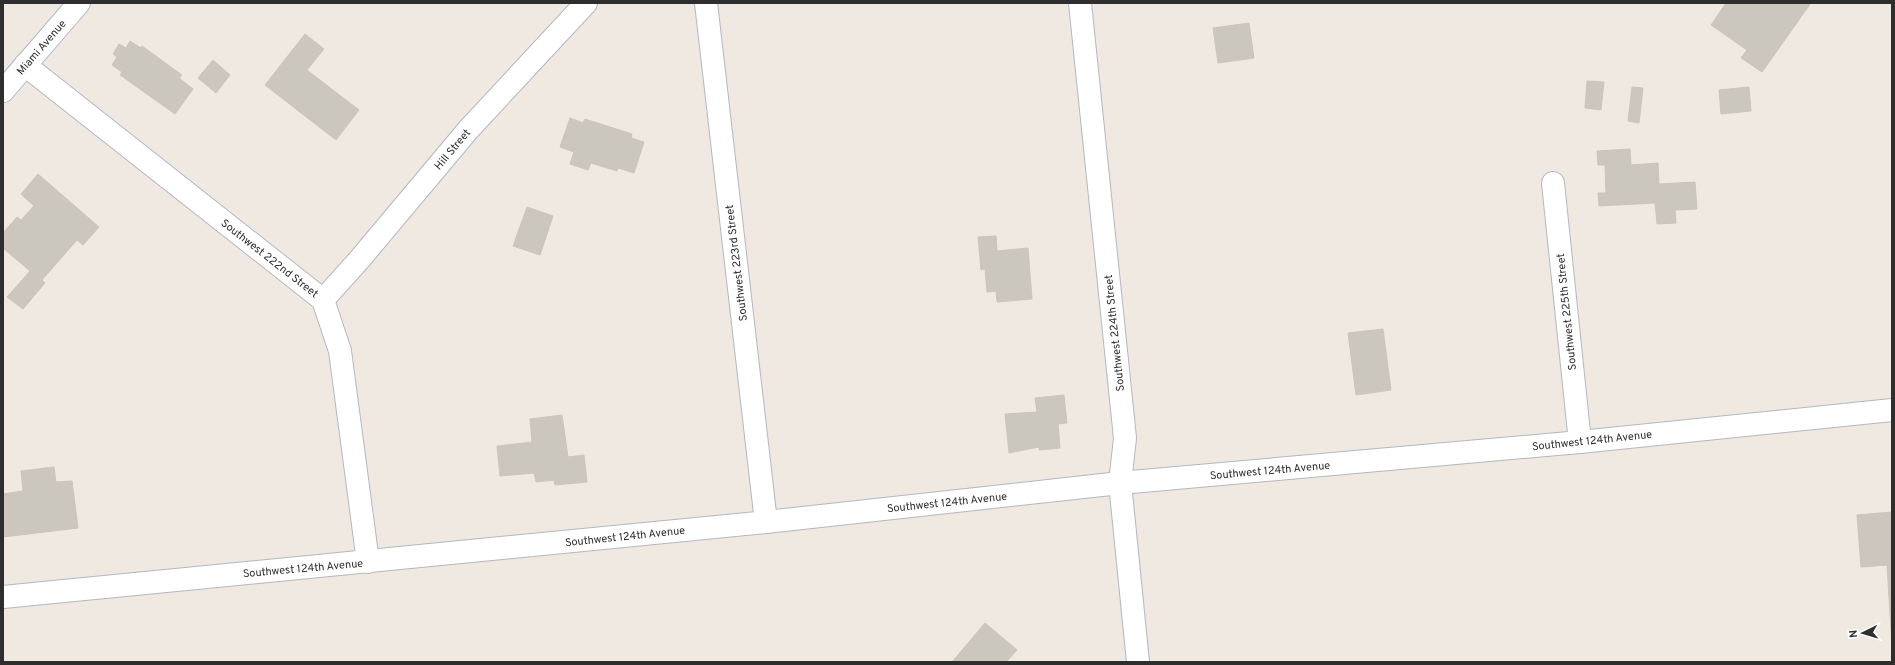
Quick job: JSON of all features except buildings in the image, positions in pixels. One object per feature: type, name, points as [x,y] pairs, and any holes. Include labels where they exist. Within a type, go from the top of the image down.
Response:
[{"type":"street","name":"Miami Avenue","points":[[3,91],[79,3]]},
{"type":"street","name":"Hill Street","points":[[323,300],[359,260],[468,130],[586,3]]},
{"type":"street","name":"Southwest 223rd Street","points":[[706,3],[766,522]]},
{"type":"street","name":"Southwest 224th Street","points":[[1080,3],[1125,438],[1120,483],[1138,662]]},
{"type":"street","name":"Southwest 222nd Street","points":[[25,65],[323,300],[340,351],[368,562]]},
{"type":"street","name":"Southwest 225th Street","points":[[1553,183],[1580,442]]},
{"type":"street","name":"Southwest 124th Avenue","points":[[3,597],[766,522],[1120,483],[1580,442],[1892,410]]}]
